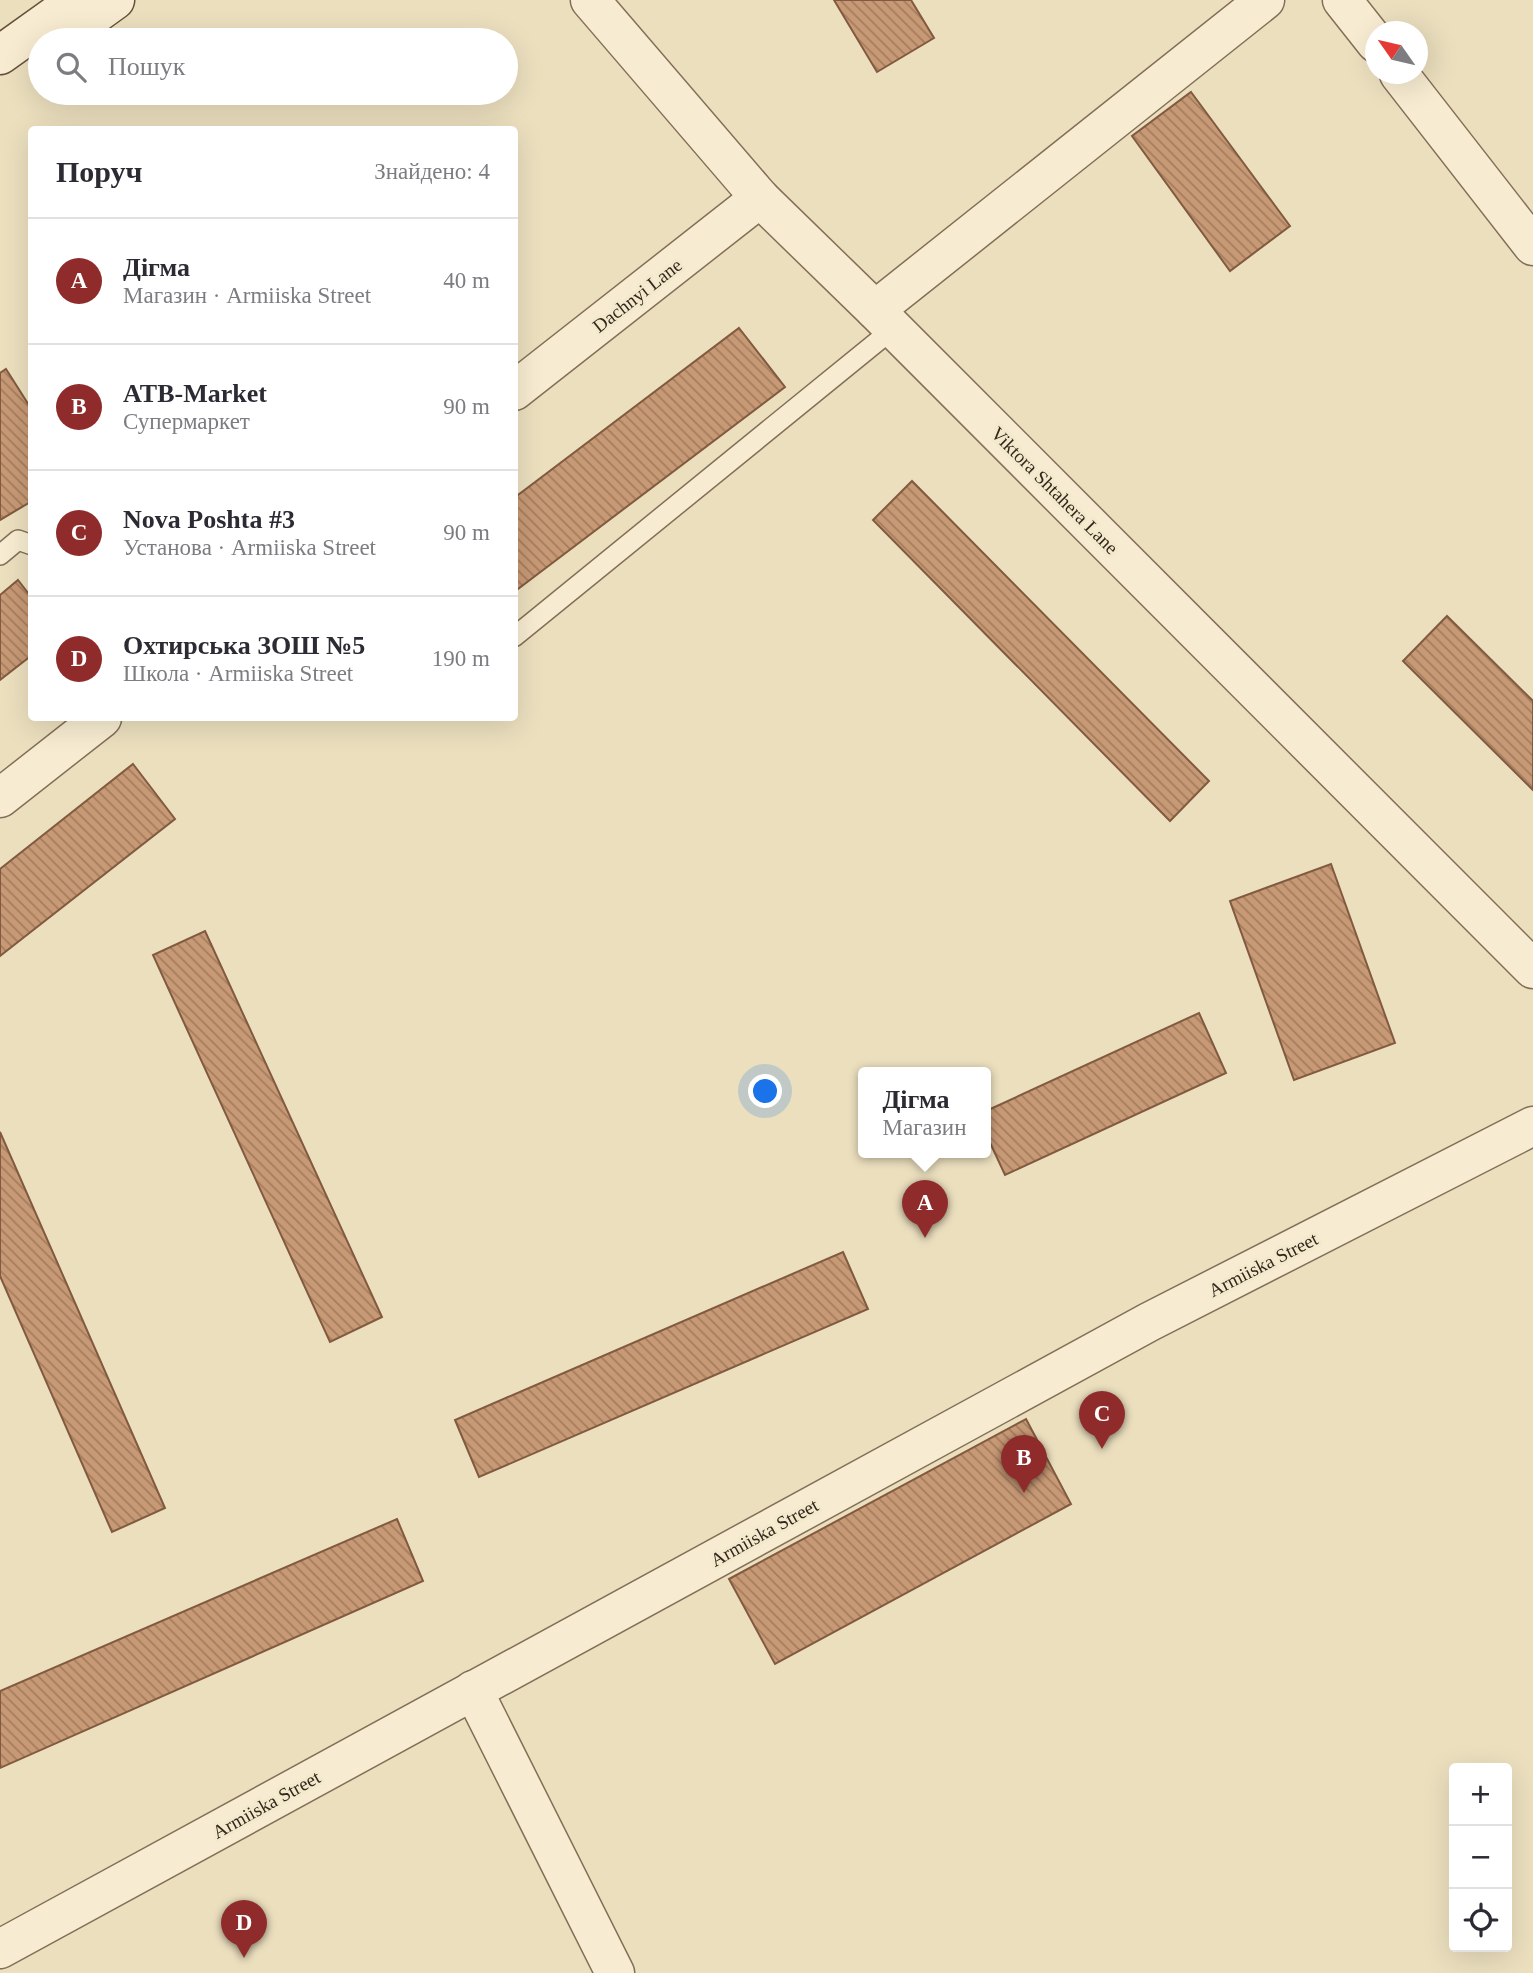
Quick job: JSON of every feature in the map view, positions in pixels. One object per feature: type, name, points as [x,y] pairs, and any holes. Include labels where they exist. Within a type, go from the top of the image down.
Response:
[{"type":"street","points":[[38,28],[77,0]]},
{"type":"street","points":[[76,28],[115,0]]},
{"type":"street","name":"Viktora Shtahera Lane","points":[[590,0],[760,198],[885,319],[1533,969]]},
{"type":"street","points":[[885,319],[1265,0]]},
{"type":"street","points":[[1342,0],[1365,29]]},
{"type":"street","points":[[0,55],[28,35]]},
{"type":"street","points":[[0,83],[28,63]]},
{"type":"street","points":[[1407,84],[1533,246]]},
{"type":"street","name":"Dachnyi Lane","points":[[518,388],[760,198]]},
{"type":"street","points":[[0,798],[98,721]]},
{"type":"street","name":"Armiiska Street","points":[[0,1949],[1149,1322],[1533,1126]]},
{"type":"street","points":[[473,1690],[615,1973]]},
{"type":"lane","points":[[518,634],[885,319]]},
{"type":"lane","points":[[0,555],[18,540],[28,544]]},
{"type":"building","points":[[834,0],[911,0],[934,38],[877,72]]},
{"type":"building","points":[[1191,92],[1290,226],[1230,271],[1132,136]]},
{"type":"building","points":[[739,328],[785,387],[518,589],[518,495]]},
{"type":"building","points":[[6,369],[28,404],[28,503],[0,520],[0,373]]},
{"type":"building","points":[[912,481],[1209,781],[1170,821],[873,520]]},
{"type":"building","points":[[18,580],[28,593],[28,658],[0,680],[0,595]]},
{"type":"building","points":[[1447,616],[1533,701],[1533,790],[1403,661]]},
{"type":"building","points":[[133,764],[175,819],[0,956],[0,869]]},
{"type":"building","points":[[1331,864],[1395,1043],[1294,1080],[1230,901]]},
{"type":"building","points":[[205,931],[382,1317],[330,1342],[153,955]]},
{"type":"building","points":[[1199,1013],[1226,1073],[1005,1175],[991,1145],[991,1109]]},
{"type":"building","points":[[0,1132],[165,1508],[112,1532],[0,1276]]},
{"type":"building","points":[[843,1252],[868,1309],[479,1477],[455,1420]]},
{"type":"building","points":[[1026,1419],[1071,1504],[775,1664],[729,1579]]},
{"type":"building","points":[[397,1519],[423,1581],[0,1768],[0,1691]]},
{"type":"place","name":"Дігма","points":[[925,1238]]},
{"type":"place","name":"Nova Poshta #3","points":[[1102,1449]]},
{"type":"place","name":"ATB-Market","points":[[1024,1493]]},
{"type":"place","name":"Охтирська ЗОШ №5","points":[[244,1958]]}]
